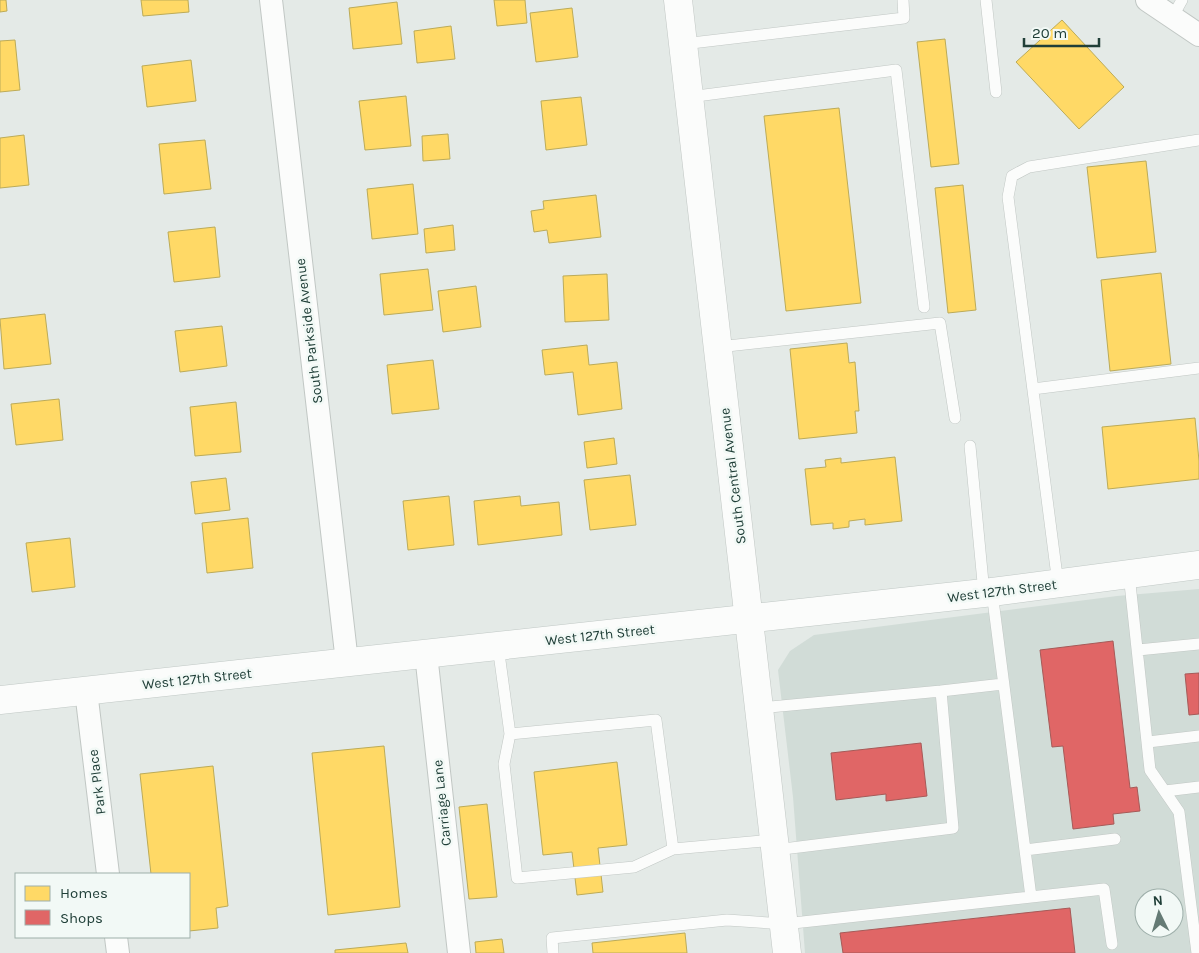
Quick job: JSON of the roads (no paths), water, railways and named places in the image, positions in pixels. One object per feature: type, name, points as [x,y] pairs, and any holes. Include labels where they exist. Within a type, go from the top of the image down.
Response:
[{"type":"main road","name":"South Central Avenue","points":[[678,0],[787,953]]},
{"type":"main road","name":"West 127th Street","points":[[0,700],[988,593],[1199,565]]},
{"type":"street","name":"South Parkside Avenue","points":[[271,0],[348,662]]},
{"type":"street","points":[[1147,0],[1177,8],[1199,35]]},
{"type":"street","name":"Carriage Lane","points":[[426,654],[459,953]]},
{"type":"street","name":"Park Place","points":[[86,691],[108,873]]},
{"type":"street","points":[[116,938],[118,953]]},
{"type":"lane","points":[[683,44],[904,18],[903,0]]},
{"type":"lane","points":[[986,0],[996,92]]},
{"type":"lane","points":[[689,97],[896,70],[924,307]]},
{"type":"lane","points":[[1058,584],[1008,197],[1012,176],[1029,167],[1199,140]]},
{"type":"lane","points":[[718,347],[940,323],[955,418]]},
{"type":"lane","points":[[1033,389],[1199,368]]},
{"type":"lane","points":[[970,446],[988,593],[1004,684],[1031,897]]},
{"type":"lane","points":[[1130,574],[1150,770],[1179,812],[1197,953]]},
{"type":"lane","points":[[1138,650],[1199,644]]},
{"type":"lane","points":[[498,646],[510,734],[504,764],[517,878],[634,867],[673,849],[775,845],[954,828],[941,691]]},
{"type":"lane","points":[[759,708],[1004,684]]},
{"type":"lane","points":[[510,734],[656,720],[673,849]]},
{"type":"lane","points":[[1148,742],[1199,736]]},
{"type":"lane","points":[[1165,791],[1199,787]]},
{"type":"lane","points":[[1025,850],[1115,839]]},
{"type":"lane","points":[[553,953],[552,938],[727,920],[784,924],[1104,889],[1112,944]]}]
